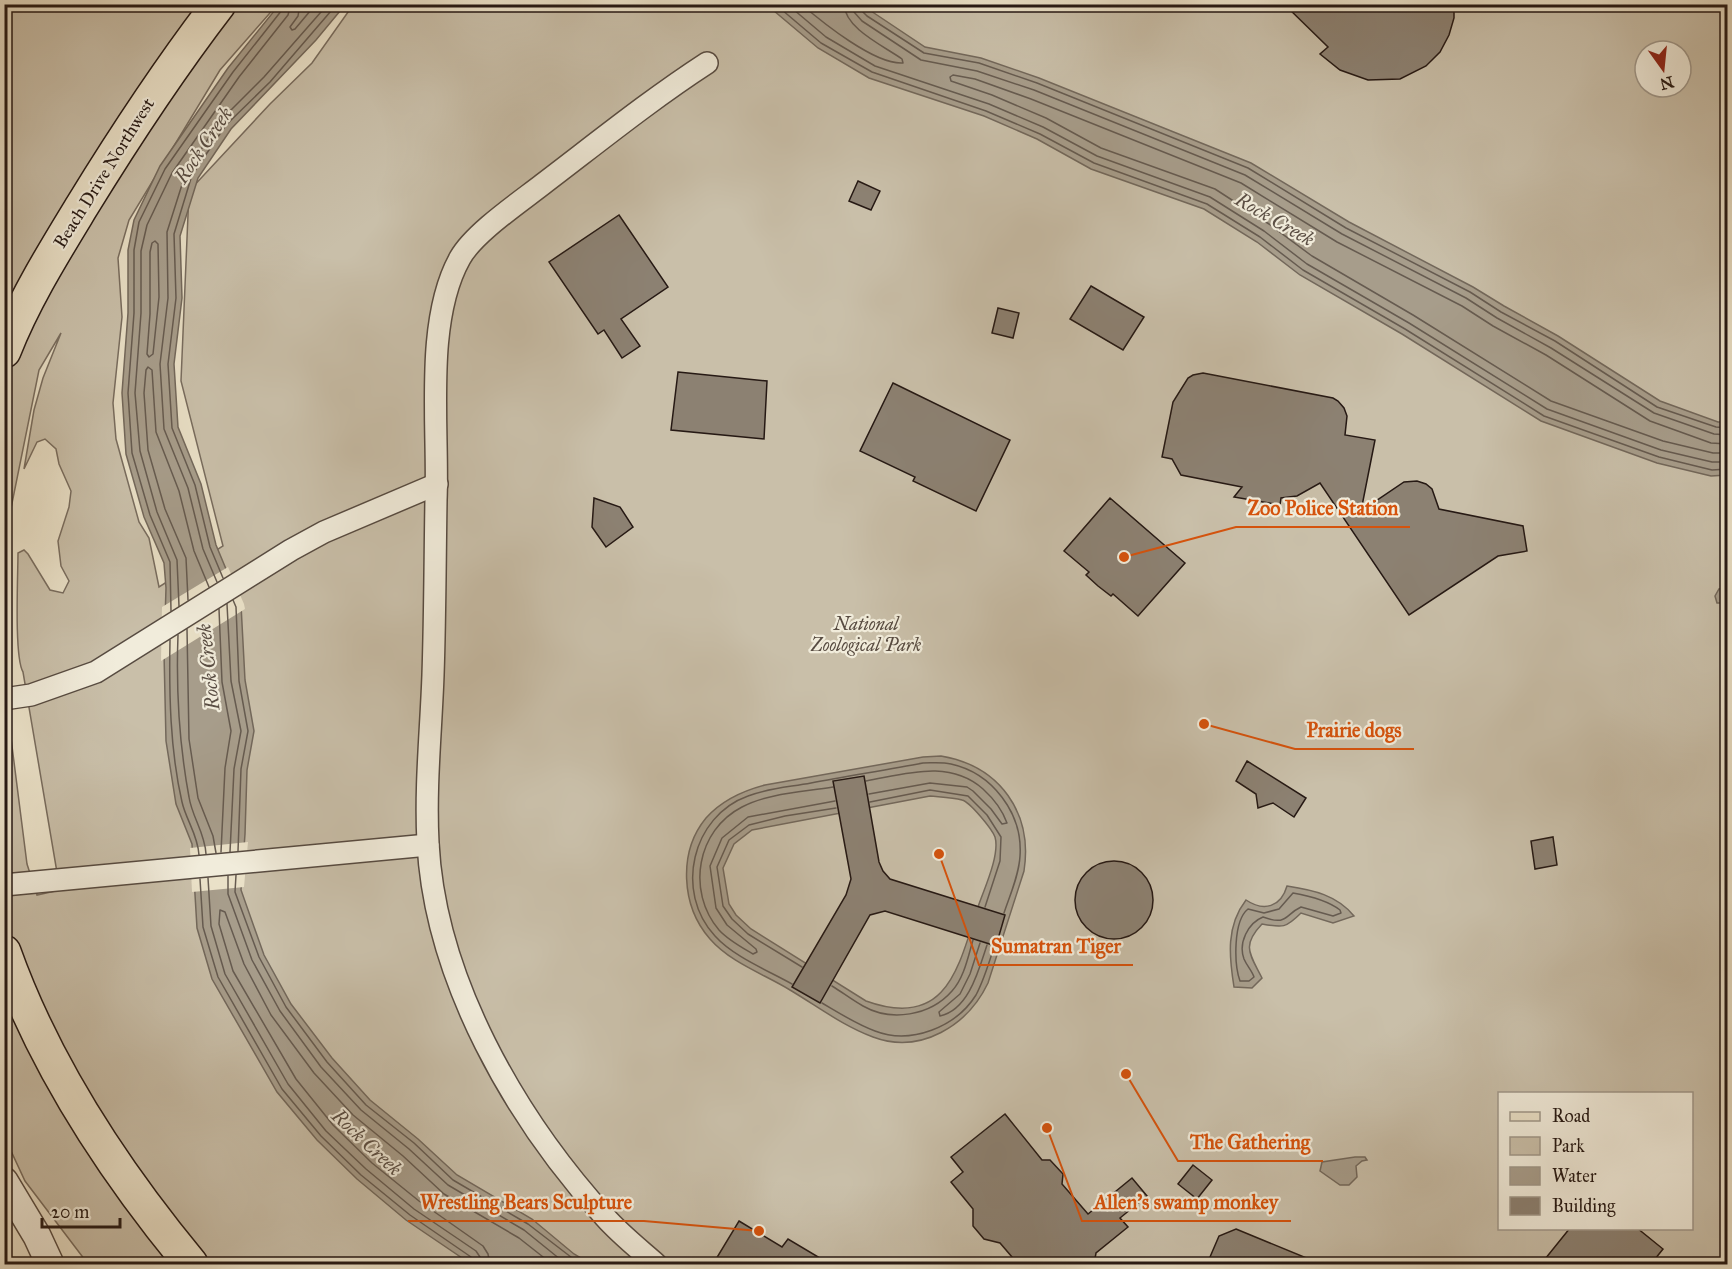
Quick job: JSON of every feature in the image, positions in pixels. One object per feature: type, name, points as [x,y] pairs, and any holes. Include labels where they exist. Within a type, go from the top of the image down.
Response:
[{"type":"main road","name":"Beach Drive Northwest","points":[[5,349],[46,266],[116,151],[157,88],[219,4]]},
{"type":"main road","points":[[4,952],[38,1033],[78,1105],[123,1174],[191,1264]]},
{"type":"street","points":[[656,1264],[605,1218],[552,1152],[485,1046],[463,995],[435,902],[428,845],[428,780],[433,672],[438,344],[448,283],[461,255],[494,221],[706,63]]},
{"type":"street","points":[[4,699],[31,695],[96,672],[291,550],[324,532],[437,484]]},
{"type":"street","points":[[4,885],[428,845]]},
{"type":"street","points":[[4,1181],[37,1236],[50,1264]]},
{"type":"street","points":[[37,1236],[66,1264]]},
{"type":"green space","name":"National Zoological Park","points":[[5,5],[277,5],[220,70],[129,220],[118,258],[122,317],[113,403],[116,439],[139,522],[149,538],[159,587],[223,546],[181,381],[189,191],[270,104],[312,63],[353,5],[1727,5],[1727,1264],[88,1264],[25,1181],[5,1138]],"holes":[[[61,333],[43,378],[34,410],[24,469],[37,442],[45,439],[56,449],[59,464],[71,491],[69,507],[58,541],[61,566],[69,581],[63,593],[50,590],[28,554],[24,550],[18,553],[18,650],[60,890],[37,895],[27,864],[7,707],[8,523],[39,370]]]},
{"type":"water","name":"Rock Creek","points":[[279,5],[345,5],[316,40],[231,129],[198,178],[180,236],[182,298],[174,364],[178,427],[201,484],[216,545],[241,605],[245,680],[254,731],[247,770],[241,890],[264,955],[291,1004],[332,1058],[370,1100],[418,1139],[457,1175],[532,1219],[574,1254],[591,1264],[471,1264],[406,1220],[357,1179],[317,1140],[277,1092],[212,979],[197,928],[192,844],[176,804],[166,741],[164,563],[144,517],[126,454],[122,393],[128,313],[128,250],[134,220],[160,166],[228,68]]},
{"type":"water","name":"Rock Creek","points":[[767,5],[864,5],[925,47],[981,58],[1039,78],[1251,163],[1349,222],[1473,287],[1558,336],[1660,401],[1718,422],[1727,422],[1727,475],[1711,476],[1657,463],[1541,421],[1402,334],[1300,275],[1257,242],[1204,209],[1091,169],[1037,139],[984,116],[869,78],[818,48]]},
{"type":"water","points":[[1727,582],[1727,599],[1723,603],[1717,603],[1715,596]]},
{"type":"water","points":[[941,756],[962,761],[996,781],[1017,812],[1023,830],[1024,871],[988,983],[979,998],[968,1012],[941,1032],[925,1039],[891,1042],[851,1027],[718,947],[700,926],[693,911],[687,879],[687,863],[697,832],[706,818],[719,806],[740,793],[765,785],[923,757]],"holes":[[[930,796],[954,798],[966,802],[990,828],[996,844],[991,870],[965,949],[946,986],[933,999],[916,1007],[894,1008],[866,1001],[751,929],[736,915],[729,904],[723,868],[734,844],[752,830]]]},
{"type":"water","points":[[1287,886],[1332,898],[1354,916],[1333,923],[1301,913],[1284,926],[1262,924],[1251,938],[1250,950],[1262,978],[1252,988],[1234,987],[1230,953],[1232,931],[1240,910],[1246,900],[1259,906],[1276,903],[1281,899]]},
{"type":"water","points":[[1365,1157],[1367,1160],[1356,1166],[1357,1177],[1349,1185],[1340,1185],[1320,1171],[1322,1162]]},
{"type":"pier","points":[[228,567],[245,609],[161,661],[162,607]]},
{"type":"pier","points":[[248,842],[244,887],[192,892],[190,848]]},
{"type":"building","points":[[1284,4],[1454,4],[1454,18],[1449,35],[1440,52],[1426,66],[1400,79],[1368,80],[1340,70],[1320,54],[1328,47]]},
{"type":"building","points":[[858,181],[880,191],[871,210],[849,201]]},
{"type":"building","points":[[619,215],[668,287],[621,319],[640,346],[622,358],[604,330],[598,334],[549,262]]},
{"type":"building","points":[[1091,286],[1144,317],[1123,350],[1070,319]]},
{"type":"building","points":[[998,308],[1019,313],[1013,338],[992,333]]},
{"type":"building","points":[[678,372],[767,381],[764,439],[671,430]]},
{"type":"building","points":[[1203,373],[1333,398],[1338,401],[1347,416],[1345,435],[1375,440],[1361,511],[1404,482],[1417,481],[1432,489],[1439,509],[1523,526],[1527,551],[1498,556],[1409,615],[1320,483],[1297,496],[1281,498],[1280,505],[1234,497],[1242,487],[1181,475],[1172,459],[1162,457],[1173,402],[1188,378]]},
{"type":"building","points":[[893,383],[1010,440],[976,511],[913,481],[915,477],[860,451]]},
{"type":"building","points":[[594,498],[620,507],[633,527],[606,547],[592,527]]},
{"type":"building","points":[[1110,498],[1185,563],[1138,616],[1113,594],[1111,596],[1098,586],[1086,575],[1089,572],[1064,551]]},
{"type":"building","points":[[1247,761],[1306,798],[1294,817],[1273,803],[1258,808],[1256,794],[1236,781]]},
{"type":"building","points":[[864,776],[879,862],[890,879],[1005,915],[996,946],[885,911],[870,915],[820,1003],[792,987],[846,895],[851,879],[833,781]]},
{"type":"building","points":[[1553,837],[1557,865],[1535,869],[1531,841]]},
{"type":"building","points":[[1114,861],[1129,864],[1141,873],[1150,885],[1153,900],[1150,915],[1141,927],[1129,936],[1114,939],[1099,936],[1087,927],[1078,915],[1075,900],[1078,885],[1087,873],[1099,864]]},
{"type":"building","points":[[1005,1114],[1042,1160],[1050,1160],[1063,1174],[1062,1184],[1088,1214],[1132,1178],[1147,1196],[1120,1218],[1128,1227],[1096,1253],[1094,1264],[1018,1264],[1000,1243],[984,1239],[973,1226],[973,1209],[951,1182],[963,1172],[951,1157]]},
{"type":"building","points":[[1193,1165],[1212,1180],[1197,1199],[1178,1184]]},
{"type":"building","points":[[739,1221],[782,1247],[788,1239],[830,1264],[713,1264]]},
{"type":"building","points":[[1236,1229],[1321,1264],[1207,1264],[1219,1236]]},
{"type":"building","points":[[1568,1230],[1639,1230],[1663,1249],[1651,1264],[1541,1264]]},
{"type":"place","name":"Zoo Police Station","points":[[1124,557]]},
{"type":"place","name":"Prairie dogs","points":[[1204,724]]},
{"type":"place","name":"Sumatran Tiger","points":[[939,854]]},
{"type":"place","name":"The Gathering","points":[[1126,1074]]},
{"type":"place","name":"Allen's swamp monkey","points":[[1047,1128]]},
{"type":"place","name":"Wrestling Bears Sculpture","points":[[759,1231]]}]
